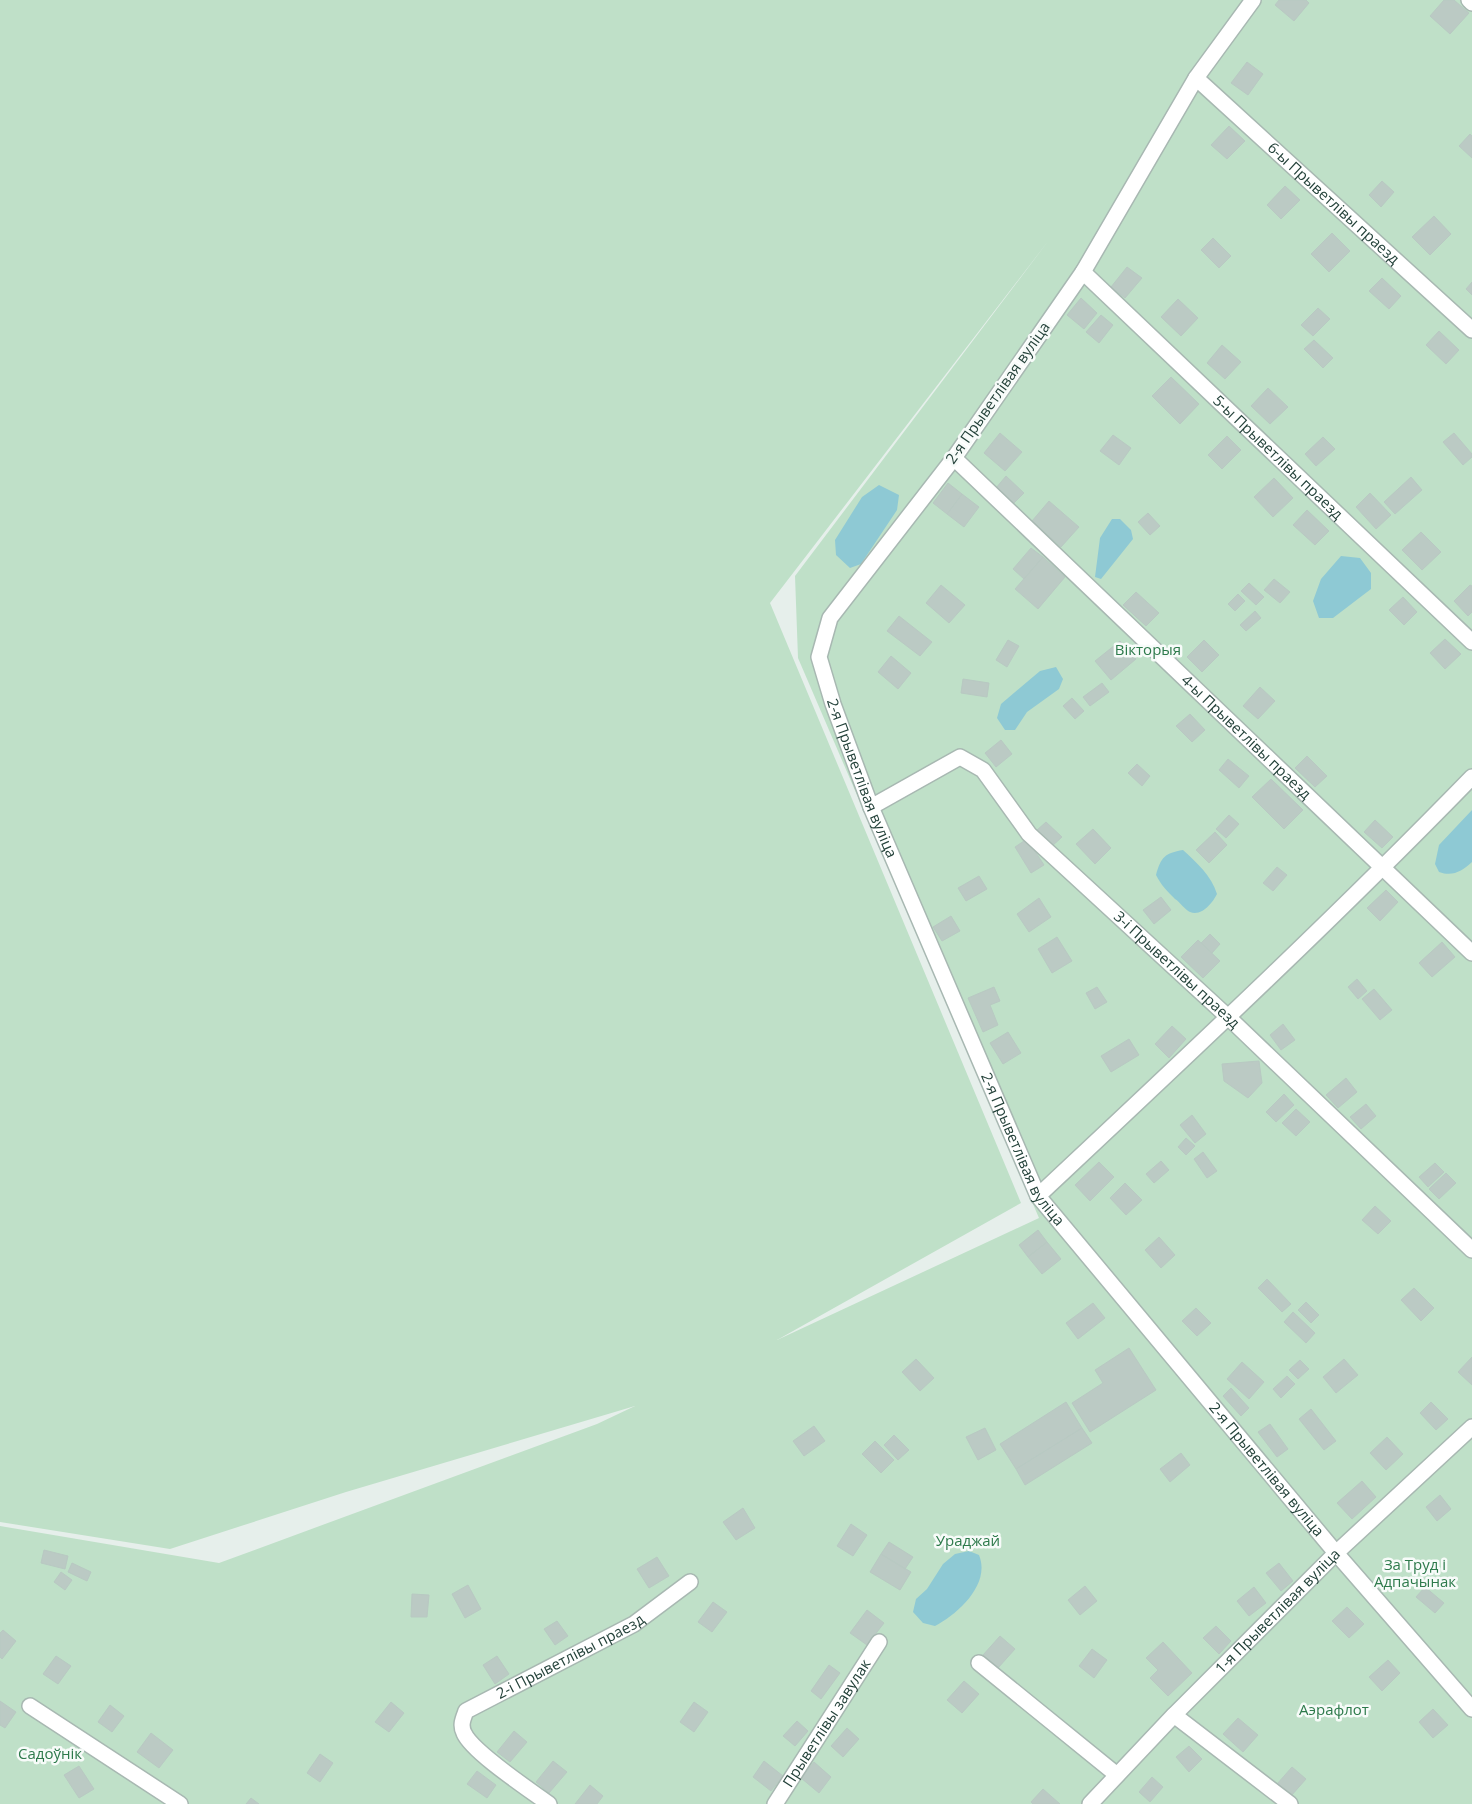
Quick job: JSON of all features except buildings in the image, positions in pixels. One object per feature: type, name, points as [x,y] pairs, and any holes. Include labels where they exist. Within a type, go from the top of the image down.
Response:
[{"type":"lane","name":"2-я Прыветлівая вуліца","points":[[1253,0],[1196,78],[1083,272],[954,458],[830,618],[819,657],[833,704],[871,807],[1038,1196],[1336,1554],[1472,1709]]},
{"type":"lane","points":[[1469,0],[1472,3]]},
{"type":"lane","name":"6-ы Прыветлівы праезд","points":[[1196,78],[1472,330]]},
{"type":"lane","name":"5-ы Прыветлівы праезд","points":[[1083,272],[1472,642]]},
{"type":"lane","name":"4-ы Прыветлівы праезд","points":[[954,458],[1472,953]]},
{"type":"lane","name":"3-і Прыветлівы праезд","points":[[871,807],[960,757],[983,770],[1029,834],[1228,1017],[1472,1250]]},
{"type":"lane","points":[[1038,1196],[1384,867],[1472,777]]},
{"type":"lane","name":"1-я Прыветлівая вуліца","points":[[1090,1804],[1174,1715],[1336,1554],[1472,1427]]},
{"type":"lane","name":"2-і Прыветлівы праезд","points":[[549,1804],[473,1746],[464,1733],[462,1722],[466,1711],[634,1624],[690,1582]]},
{"type":"lane","name":"Прыветлівы завулак","points":[[775,1804],[880,1642]]},
{"type":"lane","points":[[979,1663],[1117,1775]]},
{"type":"lane","points":[[30,1706],[180,1804]]},
{"type":"lane","points":[[1174,1715],[1290,1804]]},
{"type":"green space","points":[[0,0],[1472,0],[1472,1804],[0,1804],[0,1526],[219,1563],[597,1424],[635,1406],[346,1492],[170,1549],[0,1522]],"holes":[[[1049,240],[795,576],[798,658],[1039,1218],[777,1340],[1021,1203],[770,603]]]},
{"type":"water","points":[[879,485],[899,495],[897,510],[861,564],[850,568],[836,555],[835,540],[862,497]]},
{"type":"water","points":[[1112,519],[1120,519],[1131,530],[1133,539],[1101,579],[1095,577],[1100,538]]},
{"type":"water","points":[[1341,556],[1360,558],[1371,573],[1371,589],[1333,618],[1319,618],[1313,601],[1321,579]]},
{"type":"water","points":[[1056,667],[1063,679],[1059,689],[1027,712],[1015,730],[1005,730],[997,718],[1001,704],[1040,671]]},
{"type":"water","points":[[1472,810],[1472,862],[1457,872],[1449,874],[1439,872],[1435,864],[1439,845]]},
{"type":"water","points":[[1183,850],[1207,875],[1217,894],[1210,905],[1203,911],[1194,913],[1186,910],[1167,891],[1156,875],[1162,860],[1168,854]]},
{"type":"water","points":[[969,1551],[979,1555],[981,1566],[980,1577],[970,1597],[953,1614],[935,1626],[923,1623],[913,1612],[916,1599],[927,1589],[943,1564],[955,1554]]},
{"type":"park label","name":"Вікторыя","points":[[1148,650]]},
{"type":"park label","name":"Ураджай","points":[[968,1541]]},
{"type":"park label","name":"За Труд і Адпачынак","points":[[1415,1574]]},
{"type":"park label","name":"Аэрафлот","points":[[1334,1710]]},
{"type":"park label","name":"Садоўнік","points":[[50,1754]]}]
